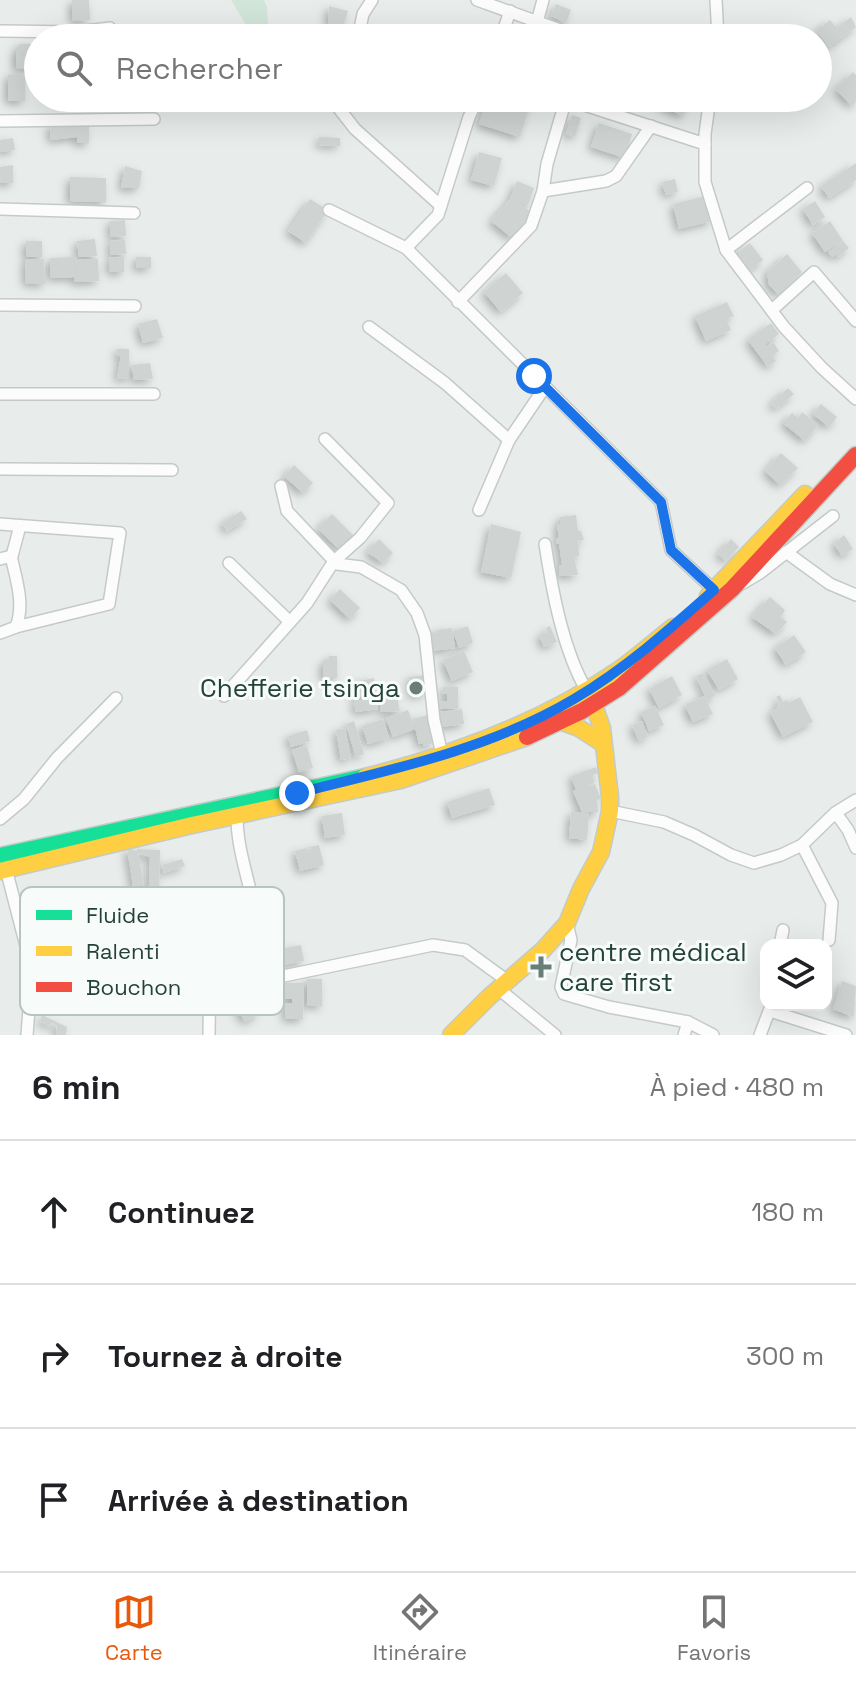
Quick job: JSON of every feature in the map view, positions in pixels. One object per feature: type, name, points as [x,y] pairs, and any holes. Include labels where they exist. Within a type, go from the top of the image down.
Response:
[{"type":"main road","points":[[2,865],[375,787],[514,743],[560,721],[585,696],[662,637],[714,590],[856,441]]},
{"type":"main road","points":[[2,865],[106,831],[399,769],[509,732],[585,696],[617,689],[732,589],[856,455]]},
{"type":"main road","points":[[601,740],[617,689]]},
{"type":"main road","points":[[451,1035],[543,950],[567,923],[601,852],[610,811],[601,740],[585,696]]},
{"type":"main road","points":[[560,721],[601,740]]},
{"type":"street","points":[[361,24],[372,0]]},
{"type":"street","points":[[477,0],[543,24]]},
{"type":"street","points":[[537,22],[543,0]]},
{"type":"street","points":[[716,0],[717,24]]},
{"type":"street","points":[[506,24],[510,11]]},
{"type":"street","points":[[0,31],[24,31]]},
{"type":"street","points":[[342,112],[355,129],[441,206]]},
{"type":"street","points":[[406,248],[438,215],[471,112]]},
{"type":"street","points":[[458,302],[531,226],[543,191],[560,112]]},
{"type":"street","points":[[608,112],[705,144]]},
{"type":"street","points":[[708,112],[705,182],[726,250],[822,368],[856,399]]},
{"type":"street","points":[[0,121],[154,119]]},
{"type":"street","points":[[543,191],[606,181],[616,176],[651,126]]},
{"type":"street","points":[[726,250],[807,188]]},
{"type":"street","points":[[0,209],[134,213]]},
{"type":"street","points":[[329,210],[406,248],[661,502],[671,550],[714,590]]},
{"type":"street","points":[[772,310],[814,272],[856,321]]},
{"type":"street","points":[[0,305],[135,306]]},
{"type":"street","points":[[369,327],[445,383],[509,440]]},
{"type":"street","points":[[479,510],[509,440],[545,387]]},
{"type":"street","points":[[0,394],[154,394]]},
{"type":"street","points":[[224,696],[307,603],[334,561],[360,538],[388,503],[325,439]]},
{"type":"street","points":[[0,469],[172,470]]},
{"type":"street","points":[[281,486],[287,511],[337,564],[361,567],[401,590],[417,613],[425,635],[434,720],[442,754]]},
{"type":"street","points":[[732,589],[760,573],[833,516]]},
{"type":"street","points":[[0,524],[120,533],[109,604],[0,633]]},
{"type":"street","points":[[16,627],[19,591],[5,558],[20,526]]},
{"type":"street","points":[[545,544],[551,581],[585,696]]},
{"type":"street","points":[[786,552],[830,584],[856,595]]},
{"type":"street","points":[[229,563],[290,622]]},
{"type":"street","points":[[0,819],[24,799],[57,758],[116,698]]},
{"type":"street","points":[[610,811],[664,822],[754,863],[802,845],[836,813],[856,800]]},
{"type":"street","points":[[836,813],[856,848]]},
{"type":"street","points":[[237,817],[237,841],[250,887]]},
{"type":"street","points":[[802,845],[832,903],[829,939]]},
{"type":"street","points":[[2,865],[20,927]]},
{"type":"street","points":[[567,923],[571,940],[561,987],[564,994],[609,1007],[688,1022],[713,1035]]},
{"type":"street","points":[[781,939],[783,930]]},
{"type":"street","points":[[284,976],[433,945],[465,950],[555,1035]]},
{"type":"street","points":[[760,1035],[770,1011]]},
{"type":"street","points":[[779,1011],[846,1035]]},
{"type":"street","points":[[27,1035],[29,1015]]},
{"type":"street","points":[[209,1015],[209,1035]]},
{"type":"street","points":[[684,1035],[688,1022]]},
{"type":"green space","points":[[231,0],[264,0],[268,24],[246,24]]},
{"type":"building","points":[[72,0],[89,0],[90,20],[73,21]]},
{"type":"building","points":[[556,4],[571,10],[566,23],[551,16]]},
{"type":"building","points":[[329,6],[348,11],[344,24],[328,24]]},
{"type":"building","points":[[851,17],[856,27],[832,45],[832,24],[825,24],[830,20],[837,28]]},
{"type":"building","points":[[19,44],[24,44],[24,68],[16,68],[16,49],[19,49]]},
{"type":"building","points":[[853,72],[856,75],[856,102],[852,106],[836,90]]},
{"type":"building","points":[[8,75],[24,75],[24,101],[8,101]]},
{"type":"building","points":[[483,112],[528,112],[520,137],[479,124]]},
{"type":"building","points":[[572,115],[581,118],[575,137],[566,134]]},
{"type":"building","points":[[599,123],[632,134],[625,158],[591,147]]},
{"type":"building","points":[[50,125],[89,125],[89,143],[77,143],[77,137],[51,140]]},
{"type":"building","points":[[319,137],[340,138],[340,146],[319,145]]},
{"type":"building","points":[[13,138],[15,150],[0,152],[0,140]]},
{"type":"building","points":[[479,152],[502,158],[494,186],[471,180]]},
{"type":"building","points":[[856,163],[856,180],[829,198],[821,186]]},
{"type":"building","points":[[13,165],[13,183],[0,183],[0,167]]},
{"type":"building","points":[[125,166],[142,171],[139,188],[121,188]]},
{"type":"building","points":[[70,177],[106,178],[106,202],[70,201]]},
{"type":"building","points":[[675,179],[678,192],[666,195],[662,182]]},
{"type":"building","points":[[517,181],[534,188],[528,205],[519,202],[533,214],[512,238],[491,221],[510,199]]},
{"type":"building","points":[[706,196],[712,221],[679,229],[673,204]]},
{"type":"building","points":[[310,199],[328,210],[306,243],[288,231]]},
{"type":"building","points":[[815,201],[825,217],[813,225],[803,209]]},
{"type":"building","points":[[125,220],[126,236],[111,237],[110,221]]},
{"type":"building","points":[[830,221],[843,241],[825,252],[812,233]]},
{"type":"building","points":[[95,239],[97,256],[79,257],[77,241]]},
{"type":"building","points":[[125,240],[126,254],[111,255],[110,241]]},
{"type":"building","points":[[26,241],[42,241],[42,257],[26,257]]},
{"type":"building","points":[[843,241],[849,248],[838,257],[836,254],[832,257],[828,252]]},
{"type":"building","points":[[750,243],[763,260],[750,271],[740,259],[739,251]]},
{"type":"building","points":[[787,254],[802,272],[779,295],[769,285],[767,272]]},
{"type":"building","points":[[76,257],[77,278],[78,259],[98,259],[99,281],[74,282],[74,277],[51,278],[50,258]]},
{"type":"building","points":[[124,257],[124,272],[110,272],[109,258]]},
{"type":"building","points":[[136,257],[151,257],[151,268],[136,268]]},
{"type":"building","points":[[44,259],[45,284],[26,283],[25,260]]},
{"type":"building","points":[[506,273],[523,293],[501,312],[484,292]]},
{"type":"building","points":[[727,302],[734,316],[726,319],[731,330],[706,341],[695,316]]},
{"type":"building","points":[[157,319],[163,338],[143,343],[138,324]]},
{"type":"building","points":[[771,323],[779,334],[765,344],[767,347],[773,342],[779,351],[772,356],[776,361],[768,367],[748,340]]},
{"type":"building","points":[[117,349],[129,349],[129,379],[117,378],[121,356],[117,356]]},
{"type":"building","points":[[150,363],[153,379],[134,380],[132,365]]},
{"type":"building","points":[[788,388],[794,394],[776,409],[771,403]]},
{"type":"building","points":[[821,404],[837,417],[829,427],[813,414]]},
{"type":"building","points":[[802,412],[818,425],[805,441],[783,423],[792,413],[798,418]]},
{"type":"building","points":[[781,453],[798,468],[780,485],[765,471]]},
{"type":"building","points":[[294,465],[313,483],[303,493],[284,476]]},
{"type":"building","points":[[241,511],[247,519],[227,531],[222,523]]},
{"type":"building","points":[[332,514],[354,536],[340,550],[318,529]]},
{"type":"building","points":[[576,515],[578,531],[581,531],[584,540],[578,540],[579,556],[574,557],[578,575],[560,576],[559,565],[562,565],[556,538],[559,538],[557,524],[560,524],[560,517]]},
{"type":"building","points":[[491,524],[521,532],[511,578],[481,572]]},
{"type":"building","points":[[844,535],[853,549],[842,556],[834,544]]},
{"type":"building","points":[[379,539],[393,553],[383,563],[367,552]]},
{"type":"building","points":[[731,539],[739,547],[726,561],[718,554]]},
{"type":"building","points":[[340,589],[360,608],[350,619],[330,600]]},
{"type":"building","points":[[770,597],[785,610],[781,617],[787,622],[776,634],[752,617]]},
{"type":"building","points":[[468,626],[473,643],[459,648],[453,631]]},
{"type":"building","points":[[550,626],[557,642],[544,647],[539,635],[547,632],[546,628]]},
{"type":"building","points":[[452,628],[455,648],[432,651],[430,633]]},
{"type":"building","points":[[794,635],[806,652],[786,665],[775,648]]},
{"type":"building","points":[[464,651],[473,672],[452,681],[443,660]]},
{"type":"building","points":[[329,656],[337,656],[337,678],[323,678],[323,661],[329,661]]},
{"type":"building","points":[[727,659],[738,679],[719,690],[707,670]]},
{"type":"building","points":[[703,673],[715,696],[707,700],[696,676]]},
{"type":"building","points":[[423,675],[426,694],[412,696],[409,677]]},
{"type":"building","points":[[672,676],[682,695],[659,708],[649,689]]},
{"type":"building","points":[[374,678],[376,694],[354,697],[353,690],[359,690],[358,684],[353,685],[353,682]]},
{"type":"building","points":[[443,687],[458,687],[458,709],[440,708],[440,701],[447,701],[447,694],[442,694]]},
{"type":"building","points":[[780,695],[783,702],[787,700],[788,703],[800,697],[813,722],[783,737],[770,712],[778,708],[780,704],[776,697]]},
{"type":"building","points":[[704,696],[713,714],[693,722],[685,705]]},
{"type":"building","points":[[398,697],[399,711],[381,712],[380,698]]},
{"type":"building","points":[[376,698],[378,709],[356,712],[354,701]]},
{"type":"building","points":[[655,706],[664,725],[649,731],[641,712]]},
{"type":"building","points":[[462,709],[464,724],[441,727],[439,712]]},
{"type":"building","points":[[408,710],[415,729],[393,737],[386,718]]},
{"type":"building","points":[[427,715],[433,741],[423,746],[423,743],[419,744],[413,719]]},
{"type":"building","points":[[383,719],[389,738],[368,744],[362,726]]},
{"type":"building","points":[[354,721],[364,754],[356,757],[346,724]]},
{"type":"building","points":[[642,721],[648,737],[639,741],[632,725]]},
{"type":"building","points":[[345,728],[351,758],[341,760],[336,730]]},
{"type":"building","points":[[307,730],[310,741],[291,747],[288,736]]},
{"type":"building","points":[[307,746],[313,768],[299,772],[292,750]]},
{"type":"building","points":[[596,767],[598,773],[593,775],[594,783],[584,787],[595,784],[601,799],[597,800],[598,812],[582,812],[573,791],[576,790],[571,776]]},
{"type":"building","points":[[489,788],[495,805],[452,818],[447,802]]},
{"type":"building","points":[[571,812],[589,813],[587,840],[569,838]]},
{"type":"building","points":[[342,813],[345,835],[325,838],[322,816]]},
{"type":"building","points":[[319,845],[324,865],[300,871],[295,851],[306,848],[307,852],[311,851],[310,847]]},
{"type":"building","points":[[127,848],[160,850],[159,887],[149,887],[150,857],[138,853],[144,887],[133,887]]},
{"type":"building","points":[[182,859],[185,866],[164,873],[162,865]]},
{"type":"building","points":[[301,945],[304,961],[284,965],[284,948]]},
{"type":"building","points":[[307,979],[322,979],[322,1006],[307,1005]]},
{"type":"building","points":[[842,981],[856,986],[854,1017],[833,1009]]},
{"type":"building","points":[[285,983],[304,983],[303,1019],[286,1019],[285,1003],[292,1003],[292,999],[284,999]]},
{"type":"building","points":[[42,1015],[67,1027],[66,1035],[56,1035],[57,1026],[40,1021]]},
{"type":"building","points":[[241,1015],[257,1015],[245,1022]]},
{"type":"traffic: fast","points":[[0,856],[365,777]]},
{"type":"traffic: slow","points":[[708,596],[805,494]]},
{"type":"traffic: slow","points":[[365,777],[465,747],[561,705],[620,669],[673,627]]},
{"type":"traffic: slow","points":[[451,1035],[543,950],[567,923],[601,852],[610,797],[602,728],[591,697]]},
{"type":"traffic: slow","points":[[560,721],[579,728],[599,741]]},
{"type":"traffic: slow","points":[[0,871],[401,780],[527,737]]},
{"type":"traffic: jam","points":[[527,737],[582,711],[619,688],[732,589],[856,455]]},
{"type":"place","name":"Chefferie tsinga","points":[[416,688]]},
{"type":"place","name":"centre médical care first","points":[[541,967]]},
{"type":"route","points":[[297,793],[399,769],[509,732],[575,699],[610,675],[662,637],[714,590],[671,550],[661,502],[534,376]]}]
